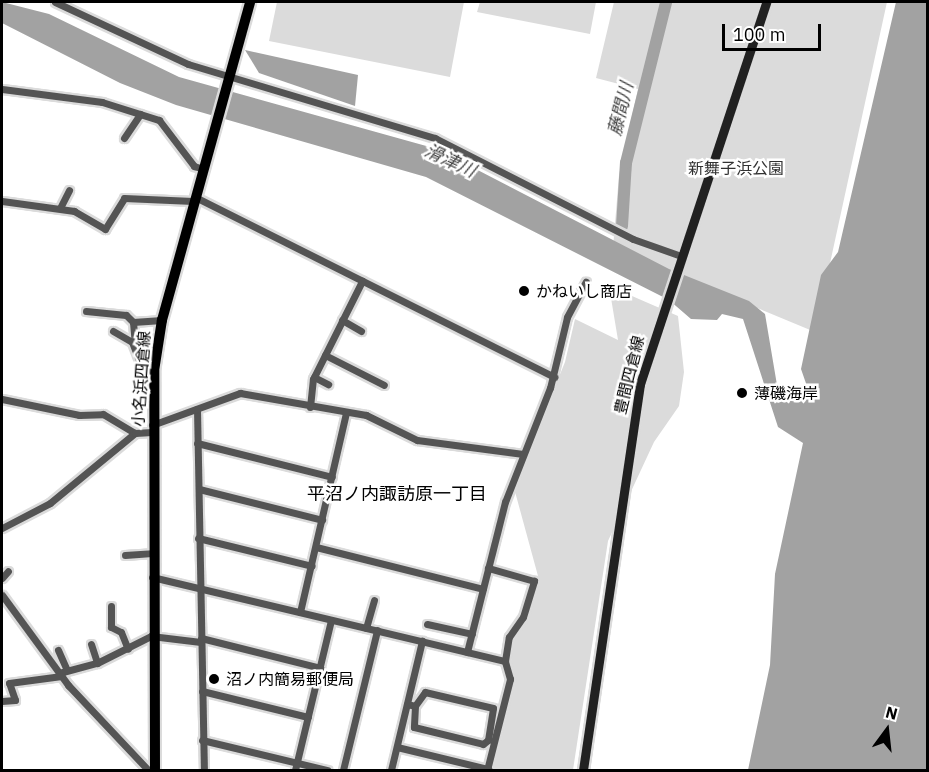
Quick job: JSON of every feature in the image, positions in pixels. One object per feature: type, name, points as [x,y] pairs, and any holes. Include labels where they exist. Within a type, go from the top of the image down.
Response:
[{"type":"main road","name":"小名浜四倉線","points":[[155,771],[152,636],[154,371],[162,320],[250,2]]},
{"type":"main road","name":"豊間四倉線","points":[[583,771],[628,445],[664,304],[765,2]]},
{"type":"street","points":[[55,2],[188,64],[229,80],[435,138],[633,239],[681,256]]},
{"type":"street","points":[[2,89],[102,102],[140,114],[165,124],[194,166],[203,169]]},
{"type":"street","points":[[124,138],[140,114]]},
{"type":"street","points":[[60,208],[69,190]]},
{"type":"street","points":[[2,201],[41,210],[60,208],[105,229],[124,198],[194,199],[554,377]]},
{"type":"street","points":[[310,407],[314,377],[362,281]]},
{"type":"street","points":[[467,652],[488,568],[523,454],[554,377],[567,317],[586,282]]},
{"type":"street","points":[[86,311],[126,315],[133,322],[135,346],[141,366],[154,371]]},
{"type":"street","points":[[133,322],[162,320]]},
{"type":"street","points":[[342,320],[361,331]]},
{"type":"street","points":[[113,332],[135,346]]},
{"type":"street","points":[[324,355],[384,385]]},
{"type":"street","points":[[314,377],[328,384]]},
{"type":"street","points":[[2,528],[50,503],[135,433],[152,429],[196,409],[240,393],[346,412],[417,440],[523,454]]},
{"type":"street","points":[[2,399],[79,416],[104,414],[135,433]]},
{"type":"street","points":[[196,409],[199,489],[198,588],[204,771]]},
{"type":"street","points":[[300,612],[346,412]]},
{"type":"street","points":[[197,443],[332,477]]},
{"type":"street","points":[[199,489],[321,520]]},
{"type":"street","points":[[198,538],[312,566]]},
{"type":"street","points":[[316,547],[483,589]]},
{"type":"street","points":[[126,555],[152,553]]},
{"type":"street","points":[[397,747],[488,770],[509,687],[506,661],[534,581],[488,568]]},
{"type":"street","points":[[2,578],[8,571]]},
{"type":"street","points":[[152,577],[506,661]]},
{"type":"street","points":[[2,595],[63,673],[148,771]]},
{"type":"street","points":[[366,628],[374,600]]},
{"type":"street","points":[[111,606],[111,627],[121,632],[128,649]]},
{"type":"street","points":[[296,767],[331,620]]},
{"type":"street","points":[[427,624],[472,634]]},
{"type":"street","points":[[343,771],[376,630]]},
{"type":"street","points":[[2,701],[15,700],[9,683],[63,673],[97,663],[152,636],[201,640],[320,668]]},
{"type":"street","points":[[392,771],[397,747],[411,705],[422,641]]},
{"type":"street","points":[[91,644],[97,663]]},
{"type":"street","points":[[58,650],[63,673]]},
{"type":"street","points":[[202,691],[308,717]]},
{"type":"street","points":[[425,692],[493,708],[488,740],[483,744],[414,727],[411,705],[425,692]]},
{"type":"street","points":[[202,740],[296,767],[327,771]]},
{"type":"green space","points":[[277,2],[464,2],[450,77],[269,41]]},
{"type":"green space","points":[[480,2],[596,2],[590,34],[477,12]]},
{"type":"green space","name":"新舞子浜公園","points":[[614,2],[887,2],[815,332],[613,248],[619,175],[638,89],[596,78]]},
{"type":"green space","points":[[609,286],[678,316],[684,372],[679,406],[654,442],[608,541],[573,770],[488,770],[514,677],[510,660],[514,636],[527,617],[538,576],[514,488],[565,362],[575,319],[618,340]]},
{"type":"water","name":"滑津川","points":[[2,2],[49,14],[179,77],[437,149],[669,269],[749,301],[765,314],[777,385],[789,399],[809,392],[801,369],[821,275],[838,252],[896,2],[927,2],[927,770],[748,770],[770,665],[775,574],[803,443],[778,427],[743,319],[722,314],[717,320],[691,319],[669,300],[426,177],[176,105],[120,83],[2,23]]},
{"type":"water","points":[[245,50],[358,75],[355,106],[259,73]]},
{"type":"waterway","name":"藤間川","points":[[622,226],[626,163],[666,2]]},
{"type":"place","name":"かねいし商店","points":[[524,291]]},
{"type":"place","name":"薄磯海岸","points":[[742,393]]},
{"type":"place","name":"沼ノ内簡易郵便局","points":[[214,679]]},
{"type":"district","name":"平沼ノ内諏訪原一丁目","points":[[397,494]]}]
